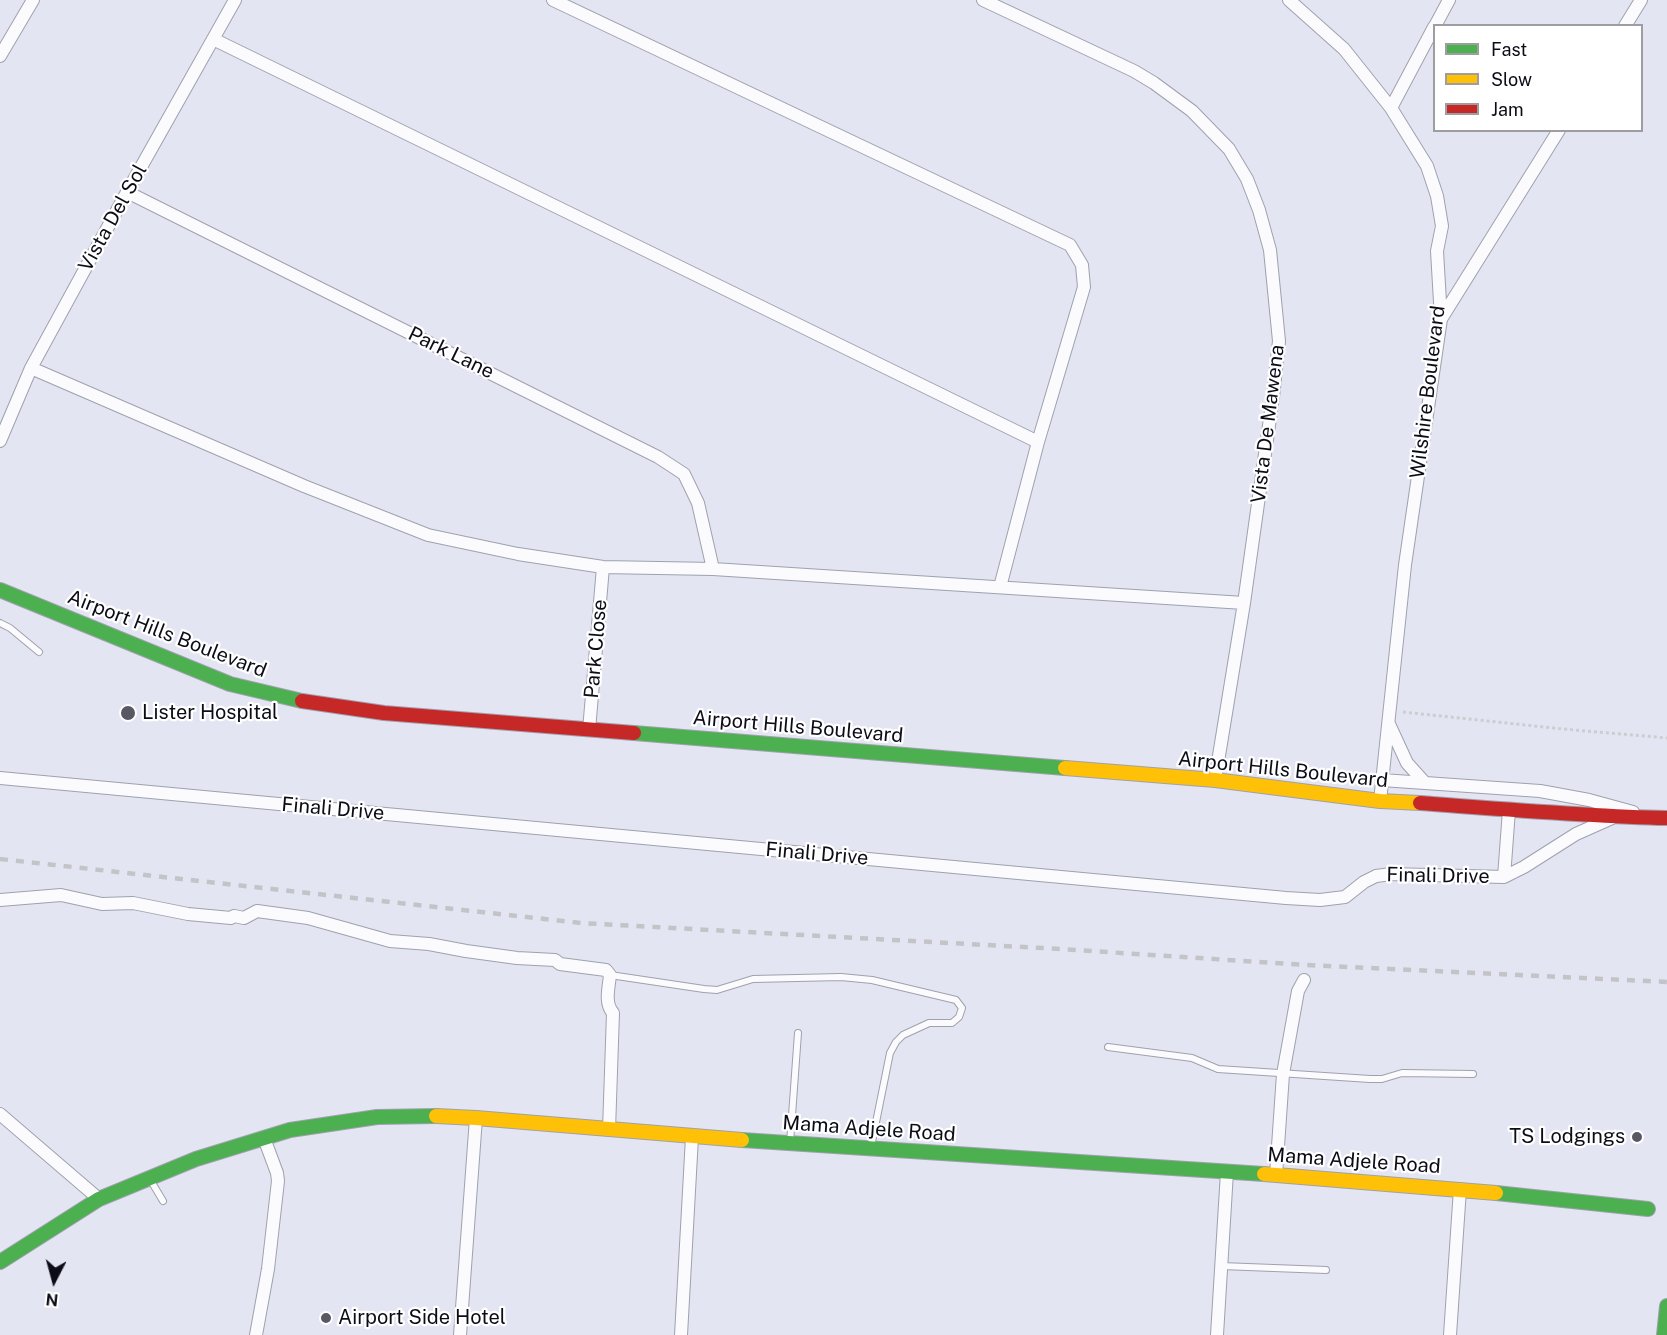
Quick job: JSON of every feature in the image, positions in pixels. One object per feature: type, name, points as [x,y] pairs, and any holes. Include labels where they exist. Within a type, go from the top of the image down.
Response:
[{"type":"street","points":[[0,56],[33,0]]},
{"type":"street","name":"Vista Del Sol","points":[[0,441],[31,368],[235,0]]},
{"type":"street","points":[[553,0],[1070,244],[1082,265],[1084,286],[1038,442],[1000,586]]},
{"type":"street","name":"Vista De Mawena","points":[[983,0],[1107,58],[1154,83],[1192,111],[1229,149],[1247,179],[1259,210],[1270,250],[1279,341],[1274,397],[1244,603],[1215,780]]},
{"type":"street","name":"Wilshire Boulevard","points":[[1289,0],[1344,49],[1391,108],[1426,166],[1437,196],[1442,226],[1437,251],[1441,319],[1405,565],[1380,801]]},
{"type":"street","points":[[1436,24],[1449,0]]},
{"type":"street","points":[[1626,24],[1641,0]]},
{"type":"street","points":[[1391,108],[1433,30]]},
{"type":"street","points":[[213,39],[1038,442]]},
{"type":"street","points":[[1441,319],[1558,132]]},
{"type":"street","name":"Park Lane","points":[[127,192],[658,456],[684,474],[699,504],[713,569]]},
{"type":"street","points":[[31,368],[304,486],[428,536],[518,554],[603,567],[713,569],[1244,603]]},
{"type":"street","name":"Park Close","points":[[589,730],[603,567]]},
{"type":"street","name":"Airport Hills Boulevard","points":[[0,590],[230,684],[299,701],[384,713],[1215,780],[1380,801],[1613,818],[1667,818]]},
{"type":"street","points":[[1389,716],[1407,763],[1425,783]]},
{"type":"street","name":"Finali Drive","points":[[0,778],[1320,900],[1345,897],[1364,882],[1376,876],[1391,874],[1504,877],[1576,834],[1613,818]]},
{"type":"street","points":[[1382,780],[1540,790],[1597,802],[1651,818]]},
{"type":"street","points":[[1504,877],[1509,810]]},
{"type":"street","points":[[0,900],[61,895],[102,904],[134,903],[188,914],[231,918],[234,916],[244,918],[257,911],[308,918],[390,940],[506,956],[555,960],[560,964],[606,970],[610,975],[608,1008],[613,1013],[609,1130]]},
{"type":"street","points":[[1276,1175],[1283,1074],[1298,991],[1304,980]]},
{"type":"street","points":[[0,1114],[99,1199]]},
{"type":"street","name":"Mama Adjele Road","points":[[0,1262],[99,1199],[196,1159],[290,1131],[377,1118],[429,1116],[871,1150],[1276,1175],[1460,1189],[1648,1209]]},
{"type":"street","points":[[460,1335],[476,1118]]},
{"type":"street","points":[[681,1335],[692,1137]]},
{"type":"street","points":[[256,1335],[268,1269],[278,1180],[264,1138]]},
{"type":"street","points":[[1216,1335],[1227,1172]]},
{"type":"street","points":[[1450,1335],[1460,1189]]},
{"type":"street","points":[[1664,1335],[1667,1306]]},
{"type":"lane","points":[[0,623],[10,628],[39,652]]},
{"type":"lane","points":[[610,975],[717,990],[768,977],[859,978],[956,1000],[962,1008],[959,1017],[952,1023],[929,1023],[903,1035],[896,1042],[890,1053],[871,1150]]},
{"type":"lane","points":[[790,1143],[798,1033]]},
{"type":"lane","points":[[1108,1047],[1192,1058],[1218,1069],[1283,1074],[1376,1079],[1402,1073],[1473,1074]]},
{"type":"lane","points":[[150,1178],[163,1201]]},
{"type":"lane","points":[[1221,1266],[1326,1270]]},
{"type":"path","points":[[1389,716],[1667,738]]},
{"type":"railway","points":[[0,859],[581,923],[1306,965],[1667,982]]},
{"type":"traffic: fast","points":[[0,590],[230,684],[302,701]]},
{"type":"traffic: fast","points":[[634,733],[1065,768]]},
{"type":"traffic: fast","points":[[0,1262],[99,1199],[196,1159],[290,1130],[377,1117],[436,1116]]},
{"type":"traffic: fast","points":[[742,1140],[1264,1174]]},
{"type":"traffic: fast","points":[[1496,1193],[1648,1209]]},
{"type":"traffic: fast","points":[[1664,1335],[1667,1306]]},
{"type":"traffic: slow","points":[[1065,768],[1215,780],[1380,801],[1420,803]]},
{"type":"traffic: slow","points":[[436,1116],[742,1140]]},
{"type":"traffic: slow","points":[[1264,1174],[1496,1193]]},
{"type":"traffic: jam","points":[[302,701],[384,713],[634,733]]},
{"type":"traffic: jam","points":[[1420,803],[1667,818]]},
{"type":"place","name":"Lister Hospital","points":[[128,713]]},
{"type":"place","name":"TS Lodgings","points":[[1637,1137]]},
{"type":"place","name":"Airport Side Hotel","points":[[326,1318]]}]
